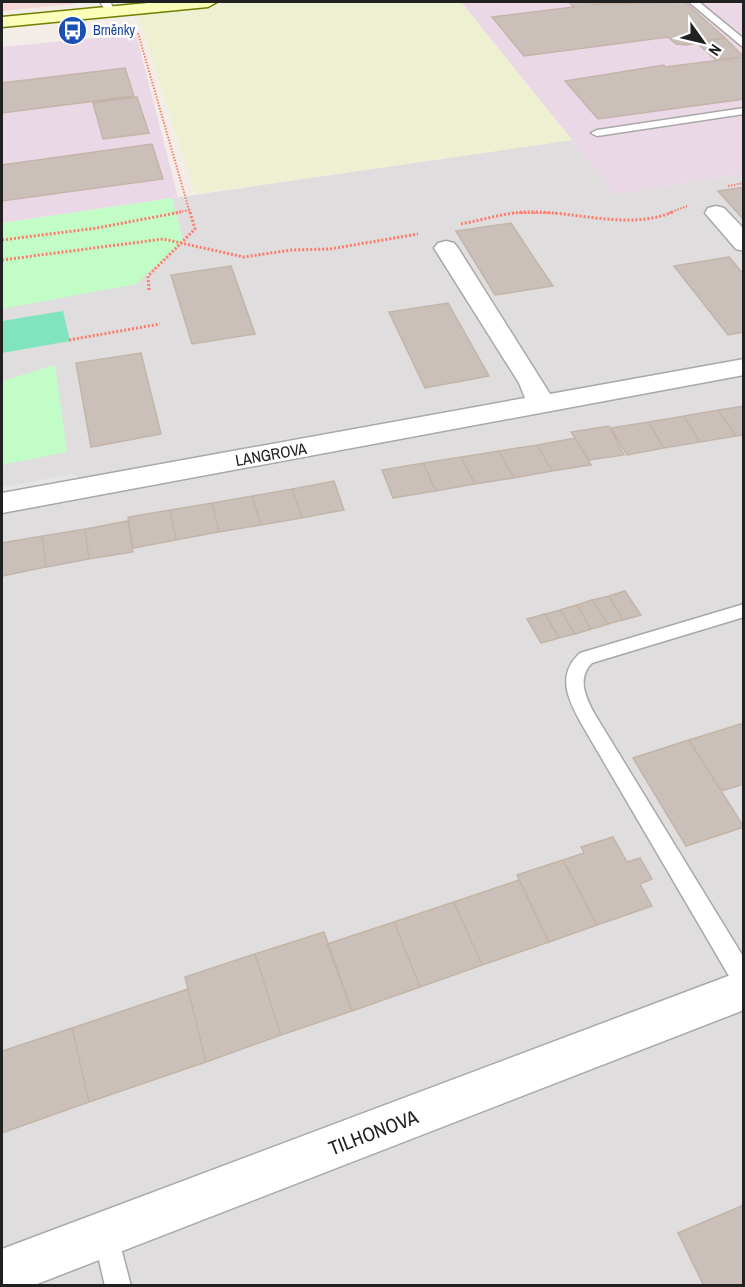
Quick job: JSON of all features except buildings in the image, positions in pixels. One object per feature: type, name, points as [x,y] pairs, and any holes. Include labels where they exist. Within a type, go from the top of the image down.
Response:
[{"type":"street","points":[[2,22],[108,7],[208,2]]},
{"type":"street","points":[[716,213],[744,244]]},
{"type":"street","points":[[446,248],[532,383],[541,404]]},
{"type":"street","name":"LANGROVA","points":[[2,503],[744,366]]},
{"type":"street","name":"TILHONOVA","points":[[2,1273],[744,990]]},
{"type":"lane","points":[[694,2],[744,45]]},
{"type":"lane","points":[[597,133],[744,111]]},
{"type":"lane","points":[[744,610],[585,658],[578,665],[574,684],[583,708],[744,980]]},
{"type":"lane","points":[[106,1234],[118,1286]]},
{"type":"path","points":[[138,32],[195,229],[148,276],[149,290]]},
{"type":"path","points":[[723,187],[744,183]]},
{"type":"path","points":[[456,225],[523,212],[571,213],[619,219],[657,217],[684,208],[694,202]]},
{"type":"path","points":[[2,240],[97,228],[191,210]]},
{"type":"path","points":[[2,260],[163,239],[183,241],[244,257],[291,250],[330,249],[424,233]]},
{"type":"path","points":[[69,340],[160,324]]},
{"type":"shaded area","points":[[2,2],[74,2],[74,4],[2,11]]},
{"type":"shaded area","points":[[461,2],[743,2],[743,174],[615,194]]},
{"type":"shaded area","points":[[136,34],[178,197],[2,223],[2,47]]},
{"type":"shaded area","points":[[572,140],[615,194],[743,174],[743,1285],[2,1285],[2,223]]},
{"type":"shaded area","points":[[73,474],[95,486],[2,503],[2,487]]},
{"type":"green space","points":[[233,2],[461,2],[572,140],[195,194],[137,12]]},
{"type":"green space","points":[[172,198],[183,241],[136,284],[2,309],[2,223]]},
{"type":"green space","points":[[63,311],[70,341],[2,353],[2,321]]},
{"type":"green space","points":[[55,365],[67,452],[2,465],[2,381]]},
{"type":"place","name":"Brněnky","points":[[72,30]]}]
